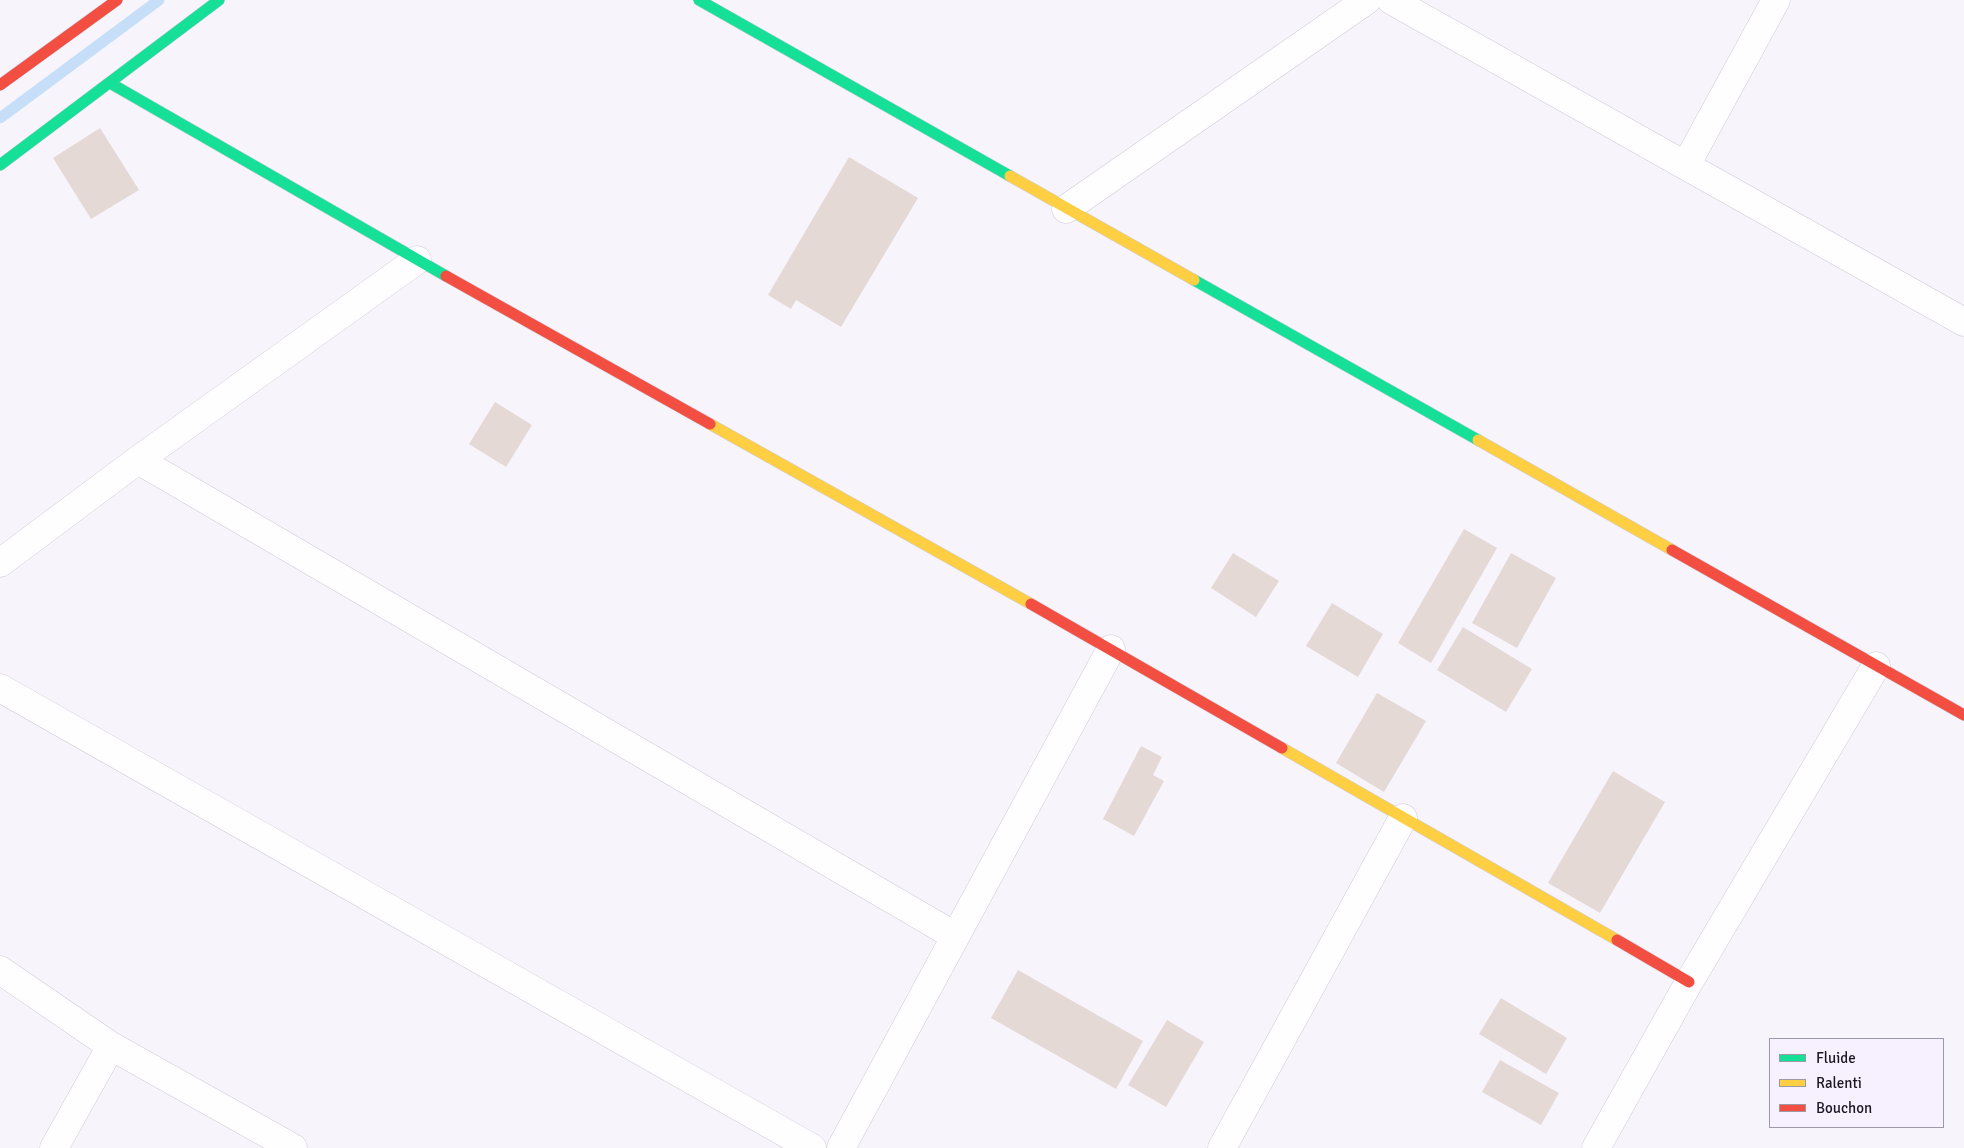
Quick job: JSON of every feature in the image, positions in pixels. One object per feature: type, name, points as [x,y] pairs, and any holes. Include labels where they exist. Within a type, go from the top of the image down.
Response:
[{"type":"street","points":[[0,85],[117,0]]},
{"type":"street","points":[[0,165],[220,0]]},
{"type":"street","points":[[699,0],[1964,716]]},
{"type":"street","points":[[1066,209],[1367,0]]},
{"type":"street","points":[[1391,0],[1964,322]]},
{"type":"street","points":[[1686,165],[1776,0]]},
{"type":"street","points":[[110,83],[417,260],[1111,649],[1689,982]]},
{"type":"street","points":[[0,563],[138,460],[417,260]]},
{"type":"street","points":[[138,460],[955,936]]},
{"type":"street","points":[[841,1148],[1111,649]]},
{"type":"street","points":[[1596,1148],[1689,982],[1876,666]]},
{"type":"street","points":[[0,688],[812,1148]]},
{"type":"street","points":[[1222,1148],[1403,818]]},
{"type":"street","points":[[0,970],[111,1046],[293,1148]]},
{"type":"street","points":[[54,1148],[111,1046]]},
{"type":"building","points":[[100,128],[139,190],[91,219],[53,158]]},
{"type":"building","points":[[849,157],[918,198],[841,327],[796,300],[791,309],[768,295]]},
{"type":"building","points":[[495,402],[532,425],[506,467],[469,444]]},
{"type":"building","points":[[1464,529],[1497,548],[1431,663],[1398,643]]},
{"type":"building","points":[[1233,553],[1279,581],[1256,617],[1211,588]]},
{"type":"building","points":[[1511,553],[1556,578],[1517,648],[1472,623]]},
{"type":"building","points":[[1332,603],[1383,634],[1358,677],[1306,646]]},
{"type":"building","points":[[1463,627],[1532,669],[1506,712],[1437,670]]},
{"type":"building","points":[[1377,693],[1426,721],[1384,792],[1336,763]]},
{"type":"building","points":[[1141,746],[1162,757],[1153,775],[1164,781],[1134,836],[1103,819]]},
{"type":"building","points":[[1613,771],[1665,802],[1600,913],[1548,883]]},
{"type":"building","points":[[1018,970],[1143,1041],[1116,1089],[991,1018]]},
{"type":"building","points":[[1501,998],[1567,1038],[1546,1074],[1479,1034]]},
{"type":"building","points":[[1167,1020],[1204,1042],[1166,1107],[1128,1085]]},
{"type":"building","points":[[1500,1060],[1559,1093],[1541,1125],[1482,1092]]},
{"type":"waterway","points":[[0,118],[159,0]]},
{"type":"traffic: fast","points":[[0,165],[219,0]]},
{"type":"traffic: fast","points":[[699,0],[1010,176]]},
{"type":"traffic: fast","points":[[110,83],[446,276]]},
{"type":"traffic: fast","points":[[1194,280],[1478,440]]},
{"type":"traffic: slow","points":[[1010,176],[1194,280]]},
{"type":"traffic: slow","points":[[710,424],[1031,604]]},
{"type":"traffic: slow","points":[[1478,440],[1672,550]]},
{"type":"traffic: slow","points":[[1282,748],[1617,940]]},
{"type":"traffic: jam","points":[[0,85],[117,0]]},
{"type":"traffic: jam","points":[[446,276],[710,424]]},
{"type":"traffic: jam","points":[[1672,550],[1964,715]]},
{"type":"traffic: jam","points":[[1031,604],[1282,748]]},
{"type":"traffic: jam","points":[[1617,940],[1689,982]]}]
